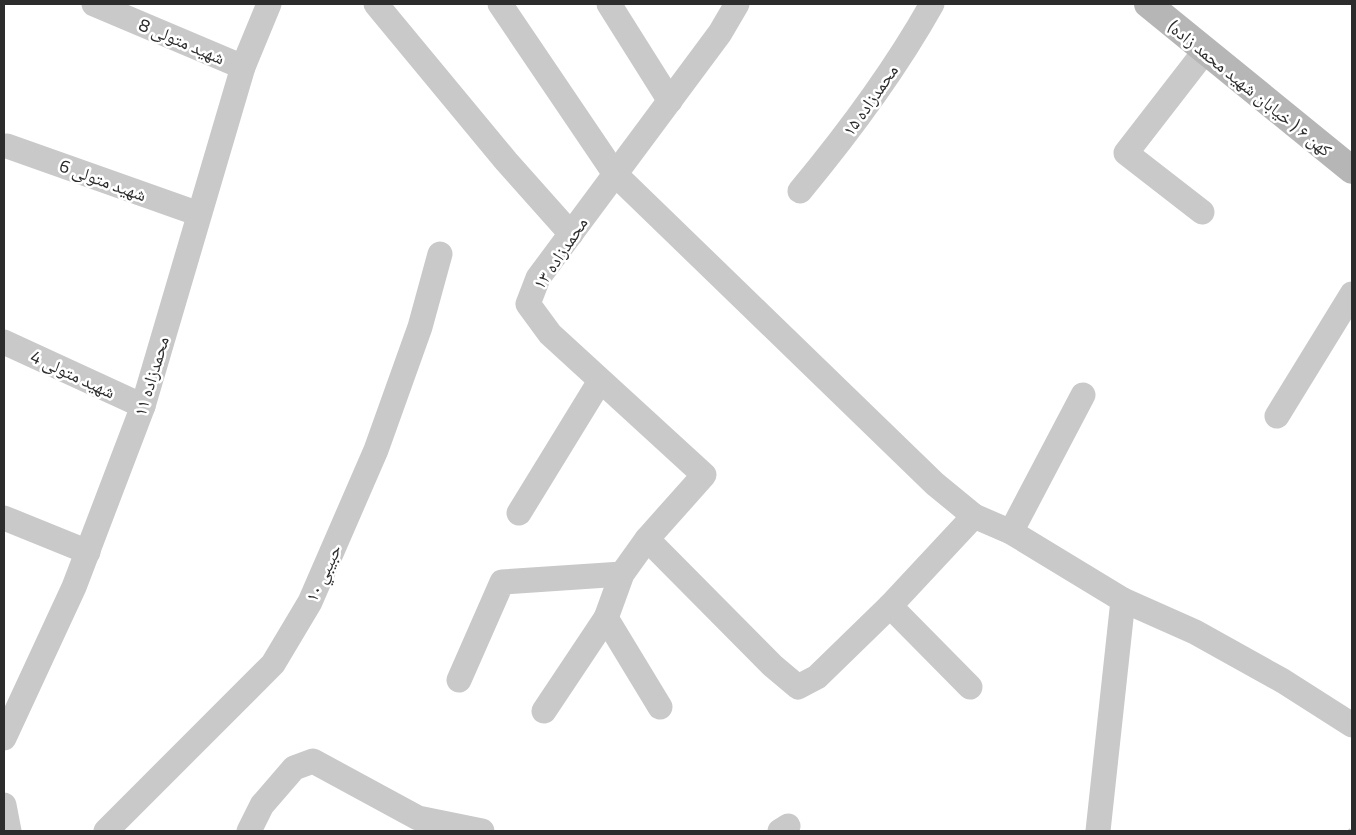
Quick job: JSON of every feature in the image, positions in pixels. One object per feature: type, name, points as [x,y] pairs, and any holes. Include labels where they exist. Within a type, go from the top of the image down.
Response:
[{"type":"street","name":"شهید متولی 8","points":[[94,4],[244,68]]},
{"type":"street","name":"محمدزاده ۱۱","points":[[4,738],[74,587],[143,406],[244,68],[269,4]]},
{"type":"street","points":[[376,4],[506,161],[571,234]]},
{"type":"street","points":[[500,4],[616,174],[935,484],[974,516],[1011,532],[1123,600],[1195,632],[1283,682],[1352,725]]},
{"type":"street","points":[[609,4],[670,101]]},
{"type":"street","name":"محمدزاده ۱۳","points":[[647,539],[704,475],[550,334],[528,304],[538,278],[720,33],[737,4]]},
{"type":"street","name":"محمدزاده ۱۵","points":[[800,191],[835,149],[913,38],[932,4]]},
{"type":"street","name":"کهن ۶ ( خیابان شهید محمد زاده)","points":[[1148,4],[1352,170]]},
{"type":"street","points":[[1202,212],[1126,153],[1205,51]]},
{"type":"street","name":"شهید متولی 6","points":[[7,146],[199,214]]},
{"type":"street","name":"حبيبي ١٠","points":[[106,831],[273,664],[310,602],[376,450],[420,327],[440,254]]},
{"type":"street","points":[[1276,416],[1352,294]]},
{"type":"street","name":"شهید متولی 4","points":[[4,342],[143,406]]},
{"type":"street","points":[[519,512],[600,381]]},
{"type":"street","points":[[1011,532],[1082,395]]},
{"type":"street","points":[[544,711],[606,618],[622,574],[647,539],[773,666],[798,687],[817,678],[890,606],[974,516]]},
{"type":"street","points":[[4,518],[88,552]]},
{"type":"street","points":[[460,680],[502,582],[622,574]]},
{"type":"street","points":[[1098,831],[1123,600]]},
{"type":"street","points":[[890,606],[970,687]]},
{"type":"street","points":[[606,618],[660,707]]},
{"type":"street","points":[[249,831],[262,805],[294,768],[312,761],[418,818],[482,831]]},
{"type":"street","points":[[4,805],[9,831]]},
{"type":"path","points":[[1349,831],[1352,828]]}]
